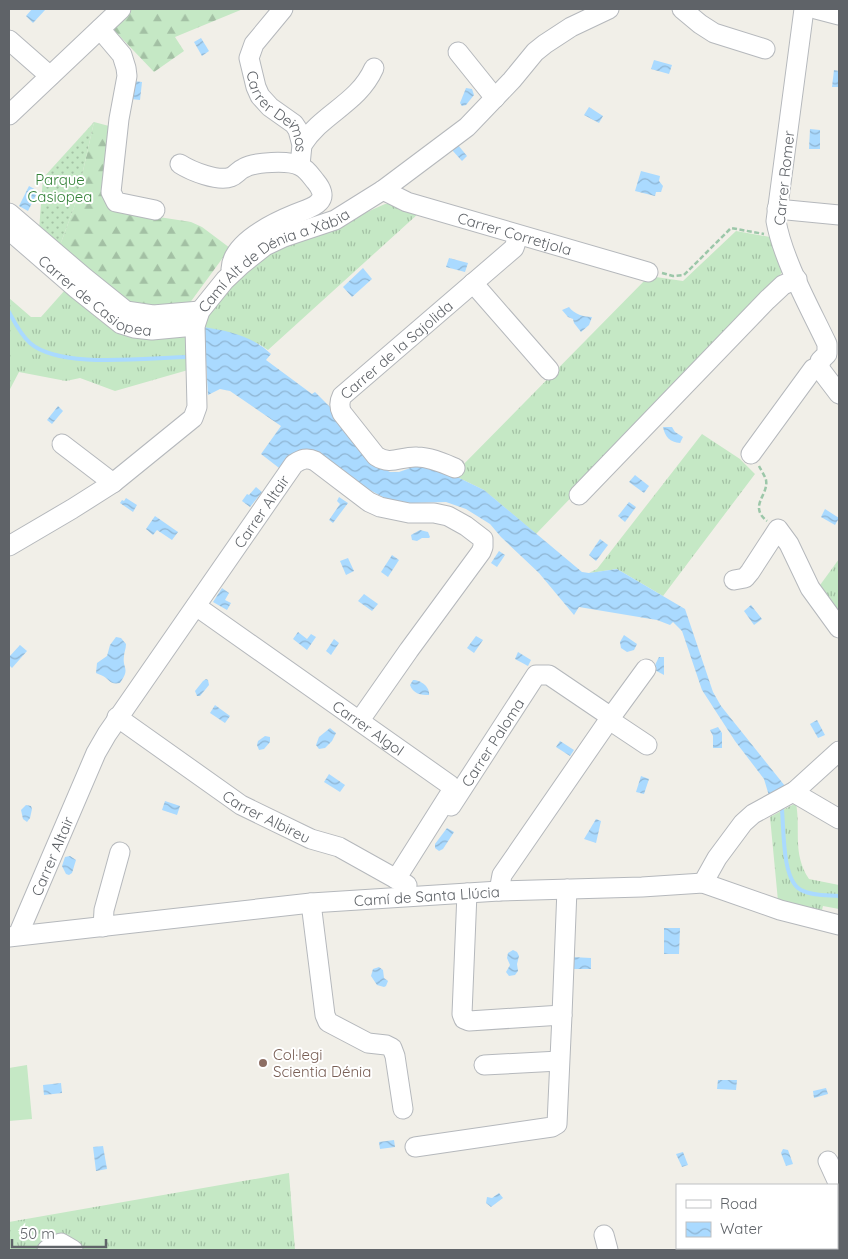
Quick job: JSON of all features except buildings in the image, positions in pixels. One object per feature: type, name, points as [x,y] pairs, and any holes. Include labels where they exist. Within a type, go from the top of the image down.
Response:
[{"type":"street","points":[[9,115],[121,9]]},
{"type":"street","name":"Carrer Deimos","points":[[283,9],[254,44],[249,58],[260,96],[270,107],[294,124],[301,136],[300,165]]},
{"type":"street","name":"Camí Alt de Dénia a Xàbia","points":[[9,546],[113,483],[193,418],[197,407],[197,324],[230,275],[246,260],[265,246],[284,237],[335,220],[383,190],[466,127],[495,98],[535,52],[571,27],[609,9]]},
{"type":"street","points":[[682,9],[700,24],[722,37],[765,49]]},
{"type":"street","name":"Carrer Romer","points":[[751,454],[827,354],[827,344],[779,237],[776,221],[804,9]]},
{"type":"street","points":[[816,9],[839,15]]},
{"type":"street","points":[[100,29],[122,54],[126,68],[111,192],[116,202],[155,210]]},
{"type":"street","points":[[9,40],[50,76]]},
{"type":"street","points":[[458,52],[495,98]]},
{"type":"street","points":[[302,145],[311,132],[357,94],[368,81],[374,68]]},
{"type":"street","name":"Carrer Deimos","points":[[180,164],[196,172],[224,178],[232,177],[244,167],[255,164],[292,163],[306,169],[321,187],[322,198],[318,204],[275,223],[256,234],[243,246],[231,262],[230,275]]},
{"type":"street","name":"Carrer Corretjola","points":[[383,190],[407,202],[518,236],[648,272]]},
{"type":"street","points":[[777,209],[839,215]]},
{"type":"street","name":"Carrer de Casiopea","points":[[9,213],[126,311],[197,324]]},
{"type":"street","name":"Carrer de Casiopea","points":[[9,230],[121,324],[152,330],[197,324]]},
{"type":"street","name":"Carrer de la Sajolida","points":[[455,468],[432,459],[418,457],[392,462],[376,456],[342,413],[340,404],[342,396],[514,248],[518,236]]},
{"type":"street","points":[[579,496],[767,300],[783,285],[797,279]]},
{"type":"street","points":[[473,283],[549,370]]},
{"type":"street","points":[[820,364],[820,369],[839,394]]},
{"type":"street","points":[[62,444],[113,483]]},
{"type":"street","name":"Carrer Altair","points":[[13,936],[96,753],[117,717],[294,464],[304,458],[315,461],[369,502],[380,507],[409,514],[442,514],[454,518],[483,539],[481,552],[360,720]]},
{"type":"street","points":[[734,580],[745,578],[778,529],[789,544],[810,588],[839,628]]},
{"type":"street","name":"Carrer Algol","points":[[196,606],[450,784],[452,789],[449,796],[398,881]]},
{"type":"street","points":[[499,891],[502,875],[646,669]]},
{"type":"street","name":"Carrer Paloma","points":[[398,881],[536,675],[549,676],[611,717],[614,723],[647,745]]},
{"type":"street","name":"Carrer Albireu","points":[[117,717],[241,805],[311,839],[340,847],[398,881],[427,895]]},
{"type":"street","points":[[703,883],[717,858],[753,814],[796,791],[839,751]]},
{"type":"street","points":[[796,791],[798,795],[839,819]]},
{"type":"street","points":[[102,927],[104,910],[120,852]]},
{"type":"street","name":"Camí de Santa Llúcia","points":[[13,936],[311,903],[499,891],[642,887],[703,883],[780,910],[839,925]]},
{"type":"street","points":[[415,1147],[557,1124],[567,889]]},
{"type":"street","points":[[467,893],[462,1014],[464,1019],[469,1021],[562,1015]]},
{"type":"street","points":[[311,903],[325,1015],[328,1022],[368,1043],[386,1045],[392,1048],[395,1056],[403,1109]]},
{"type":"street","points":[[484,1066],[559,1061]]},
{"type":"street","points":[[828,1161],[839,1185]]},
{"type":"street","points":[[47,1250],[60,1243],[73,1250]]},
{"type":"path","points":[[648,272],[673,276],[684,275],[730,228],[779,237]]},
{"type":"path","points":[[751,454],[766,479],[766,490],[760,499],[759,508],[762,518],[778,529]]},
{"type":"green space","points":[[132,9],[243,9],[175,37],[184,51],[154,72],[112,28]]},
{"type":"green space","points":[[94,122],[109,126],[104,188],[114,210],[191,222],[202,227],[230,248],[189,304],[161,308],[129,302],[59,248],[76,202]]},
{"type":"green space","name":"Parque Casiopea","points":[[94,122],[76,202],[59,248],[39,230],[43,178]]},
{"type":"green space","points":[[385,204],[394,204],[419,213],[268,350],[259,344],[204,327],[206,318],[243,271],[279,248]]},
{"type":"green space","points":[[736,231],[770,237],[786,267],[760,301],[536,534],[484,490],[453,475],[649,276],[683,281]]},
{"type":"green space","points":[[65,290],[129,337],[185,337],[188,370],[115,391],[80,378],[66,381],[19,372],[9,391],[9,298],[31,317],[41,317]]},
{"type":"green space","points":[[702,434],[740,459],[755,474],[663,596],[617,569],[589,573],[597,569]]},
{"type":"green space","points":[[839,559],[839,623],[815,592]]},
{"type":"green space","points":[[796,803],[799,851],[804,869],[809,879],[839,885],[839,909],[823,906],[821,914],[778,901],[770,817]]},
{"type":"green space","points":[[27,1065],[32,1119],[9,1121],[9,1068]]},
{"type":"green space","points":[[289,1173],[295,1250],[9,1250],[9,1222]]},
{"type":"water","points":[[32,9],[46,9],[33,23],[26,16]]},
{"type":"water","points":[[201,38],[209,51],[202,56],[194,42]]},
{"type":"water","points":[[654,60],[672,65],[669,74],[651,69]]},
{"type":"water","points":[[834,70],[839,71],[839,87],[832,87]]},
{"type":"water","points":[[133,81],[142,82],[140,100],[131,99]]},
{"type":"water","points":[[466,88],[472,89],[474,95],[466,105],[462,106],[460,103]]},
{"type":"water","points":[[589,107],[603,116],[599,123],[584,115]]},
{"type":"water","points":[[810,129],[820,130],[820,149],[809,149]]},
{"type":"water","points":[[458,145],[467,156],[462,161],[452,150]]},
{"type":"water","points":[[641,171],[660,176],[659,181],[663,186],[661,192],[656,192],[655,196],[635,191]]},
{"type":"water","points":[[29,186],[38,191],[28,211],[19,206]]},
{"type":"water","points":[[449,258],[468,263],[465,272],[446,267]]},
{"type":"water","points":[[363,268],[372,279],[352,297],[343,287]]},
{"type":"water","points":[[569,307],[579,315],[592,317],[589,325],[581,332],[573,319],[568,317],[562,310]]},
{"type":"water","points":[[204,327],[240,335],[264,348],[271,354],[266,360],[312,394],[315,392],[332,409],[380,467],[390,472],[399,472],[416,466],[426,467],[453,475],[484,490],[582,572],[589,573],[617,569],[685,609],[713,692],[721,706],[785,786],[770,799],[764,779],[735,741],[702,690],[682,631],[673,622],[670,625],[657,620],[579,607],[574,615],[539,573],[490,524],[466,509],[446,502],[396,502],[364,487],[317,455],[283,471],[261,454],[281,426],[230,391],[220,389],[208,395]]},
{"type":"water","points":[[58,406],[63,411],[52,424],[47,420]]},
{"type":"water","points":[[663,427],[672,427],[675,432],[683,437],[680,443],[668,438]]},
{"type":"water","points":[[635,475],[649,486],[644,493],[629,482]]},
{"type":"water","points":[[256,487],[262,492],[250,507],[242,501]]},
{"type":"water","points":[[339,497],[348,503],[333,523],[329,520],[340,504],[337,501]]},
{"type":"water","points":[[126,498],[137,505],[133,512],[120,503]]},
{"type":"water","points":[[629,502],[636,507],[625,522],[618,516]]},
{"type":"water","points":[[825,509],[839,518],[835,525],[821,517]]},
{"type":"water","points":[[155,516],[178,532],[172,540],[157,530],[153,535],[146,529]]},
{"type":"water","points":[[420,530],[428,532],[430,537],[417,541],[412,540],[411,535]]},
{"type":"water","points":[[600,539],[608,545],[596,561],[589,555]]},
{"type":"water","points":[[499,551],[505,555],[497,567],[491,563]]},
{"type":"water","points":[[392,555],[399,560],[388,577],[381,572]]},
{"type":"water","points":[[348,558],[354,571],[346,575],[340,561]]},
{"type":"water","points":[[222,588],[229,593],[225,600],[231,603],[227,610],[213,602]]},
{"type":"water","points":[[364,594],[378,604],[372,611],[358,601]]},
{"type":"water","points":[[751,605],[762,619],[754,625],[744,611]]},
{"type":"water","points":[[298,632],[307,639],[311,634],[316,637],[307,650],[293,639]]},
{"type":"water","points":[[624,635],[637,644],[634,650],[627,652],[621,648],[620,642]]},
{"type":"water","points":[[476,636],[483,640],[474,653],[467,648]]},
{"type":"water","points":[[116,637],[121,638],[126,644],[124,660],[126,671],[120,683],[112,683],[96,673],[97,663],[107,656],[110,645]]},
{"type":"water","points":[[334,639],[339,643],[331,655],[326,651]]},
{"type":"water","points":[[20,645],[27,651],[12,668],[9,665],[9,657]]},
{"type":"water","points":[[518,652],[531,660],[528,666],[515,659]]},
{"type":"water","points":[[659,657],[664,657],[664,675],[653,669]]},
{"type":"water","points":[[206,679],[209,685],[200,696],[197,696],[195,691]]},
{"type":"water","points":[[413,680],[424,684],[428,689],[429,695],[415,692],[410,685]]},
{"type":"water","points":[[215,705],[230,716],[225,723],[210,713]]},
{"type":"water","points":[[817,720],[825,735],[818,738],[810,724]]},
{"type":"water","points":[[718,727],[722,733],[722,748],[713,748],[713,736],[710,730]]},
{"type":"water","points":[[330,728],[336,733],[332,741],[325,748],[319,749],[316,745],[319,737]]},
{"type":"water","points":[[265,736],[270,737],[270,742],[264,749],[259,750],[258,741]]},
{"type":"water","points":[[560,741],[574,750],[570,756],[556,747]]},
{"type":"water","points":[[329,774],[345,785],[340,792],[324,782]]},
{"type":"water","points":[[641,776],[649,779],[644,794],[636,792]]},
{"type":"water","points":[[165,801],[180,806],[177,815],[162,810]]},
{"type":"water","points":[[26,805],[31,806],[32,809],[27,822],[23,819],[21,810]]},
{"type":"water","points":[[596,819],[601,821],[596,843],[584,839]]},
{"type":"water","points":[[447,828],[454,832],[443,849],[439,851],[435,848],[435,844]]},
{"type":"water","points":[[70,856],[76,860],[72,873],[69,875],[66,874],[62,866],[65,857]]},
{"type":"water","points":[[664,928],[680,928],[679,954],[664,954]]},
{"type":"water","points":[[513,950],[519,956],[518,971],[515,975],[509,976],[506,972],[510,965],[507,958],[508,953]]},
{"type":"water","points":[[572,957],[591,958],[591,969],[572,969]]},
{"type":"water","points":[[379,967],[383,970],[384,978],[388,981],[384,987],[377,985],[371,976],[373,969]]},
{"type":"water","points":[[718,1080],[737,1080],[736,1090],[717,1089]]},
{"type":"water","points":[[61,1083],[62,1093],[44,1095],[43,1085]]},
{"type":"water","points":[[826,1088],[828,1094],[814,1098],[813,1091]]},
{"type":"water","points":[[394,1140],[395,1147],[380,1149],[379,1142]]},
{"type":"water","points":[[103,1146],[107,1169],[96,1171],[93,1147]]},
{"type":"water","points":[[783,1149],[788,1150],[793,1164],[786,1166],[781,1153]]},
{"type":"water","points":[[683,1152],[688,1165],[682,1167],[676,1154]]},
{"type":"water","points":[[499,1193],[503,1198],[491,1207],[486,1203],[487,1197],[492,1198]]},
{"type":"waterway","points":[[9,312],[26,340],[44,351],[63,357],[107,360],[191,357]]},
{"type":"waterway","points":[[782,810],[787,866],[795,885],[801,890],[810,893],[839,896]]},
{"type":"place","name":"Col·legi Scientia Dénia","points":[[263,1063]]}]
